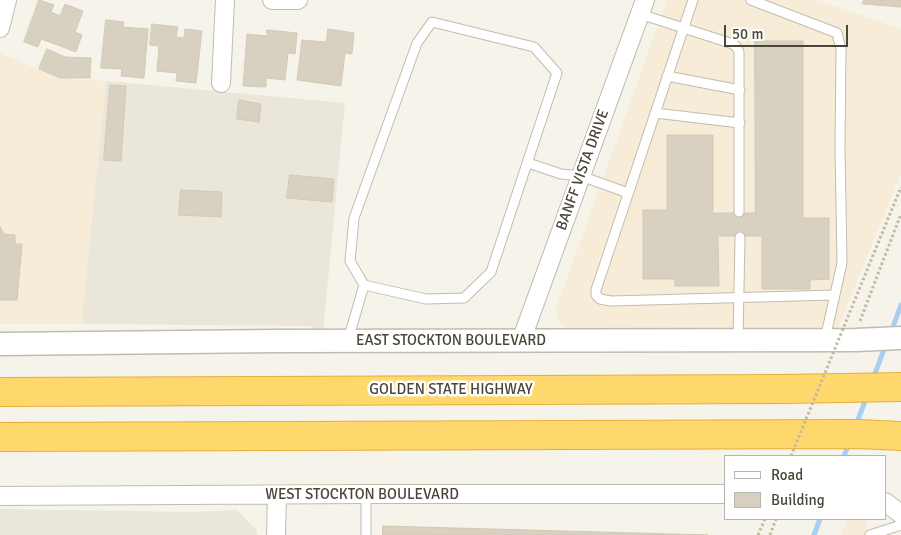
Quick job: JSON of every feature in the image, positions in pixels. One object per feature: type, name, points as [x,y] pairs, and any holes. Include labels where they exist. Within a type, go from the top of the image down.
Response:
[{"type":"highway","name":"GOLDEN STATE HIGHWAY","points":[[0,392],[841,389],[901,387]]},
{"type":"highway","points":[[0,436],[896,435]]},
{"type":"street","points":[[0,28],[7,0]]},
{"type":"street","points":[[220,84],[225,0]]},
{"type":"street","points":[[272,0],[298,0]]},
{"type":"street","name":"BANFF VISTA DRIVE","points":[[521,341],[643,7]]},
{"type":"street","name":"EAST STOCKTON BOULEVARD","points":[[0,344],[825,340],[856,333],[901,338]]},
{"type":"street","name":"WEST STOCKTON BOULEVARD","points":[[0,496],[724,494]]},
{"type":"street","points":[[276,535],[277,495]]},
{"type":"street","points":[[886,503],[901,514]]},
{"type":"lane","points":[[693,0],[596,290],[596,295],[600,299],[611,301],[835,295]]},
{"type":"lane","points":[[751,0],[837,33],[841,49],[842,263],[825,340]]},
{"type":"lane","points":[[643,7],[684,28],[736,46],[739,52],[739,212]]},
{"type":"lane","points":[[432,22],[534,47],[557,73],[491,272],[464,298],[426,299],[364,285],[350,261],[354,218],[417,43],[432,22]]},
{"type":"lane","points":[[668,76],[740,90]]},
{"type":"lane","points":[[655,113],[740,123]]},
{"type":"lane","points":[[528,164],[561,174],[581,176],[628,193]]},
{"type":"lane","points":[[738,340],[740,237]]},
{"type":"lane","points":[[347,341],[364,285]]},
{"type":"lane","points":[[366,494],[366,535]]},
{"type":"lane","points":[[870,535],[901,525]]},
{"type":"path","points":[[791,455],[901,187]]},
{"type":"path","points":[[856,333],[901,214]]},
{"type":"path","points":[[758,535],[765,520]]},
{"type":"path","points":[[770,535],[776,520]]},
{"type":"shaded area","points":[[667,0],[818,0],[901,29],[901,174],[837,330],[571,331],[562,325],[558,319],[556,309]]},
{"type":"shaded area","points":[[0,53],[60,79],[106,81],[82,315],[84,324],[0,324]]},
{"type":"shaded area","points":[[106,81],[345,103],[323,332],[310,326],[84,324],[82,315]]},
{"type":"shaded area","points":[[0,509],[190,512],[237,510],[257,531],[257,535],[0,535]]},
{"type":"shaded area","points":[[848,520],[866,520],[869,535],[841,535]]},
{"type":"building","points":[[39,0],[54,5],[51,12],[60,16],[65,4],[83,11],[75,32],[82,35],[76,52],[41,39],[38,47],[24,42]]},
{"type":"building","points":[[864,0],[901,0],[901,7],[863,4]]},
{"type":"building","points":[[106,20],[124,22],[123,27],[148,29],[144,78],[121,76],[122,69],[101,68]]},
{"type":"building","points":[[152,24],[178,27],[176,37],[184,38],[185,29],[202,31],[196,83],[176,81],[177,73],[157,71],[159,46],[150,45]]},
{"type":"building","points":[[328,29],[354,33],[352,54],[345,53],[341,86],[297,80],[302,40],[326,42]]},
{"type":"building","points":[[267,30],[297,33],[295,54],[288,53],[285,80],[266,78],[266,87],[243,86],[247,34],[267,36]]},
{"type":"building","points":[[755,41],[803,41],[803,218],[829,218],[829,279],[810,280],[810,289],[762,289],[762,236],[718,236],[719,286],[675,286],[675,279],[643,279],[643,210],[667,210],[667,135],[713,135],[713,213],[755,213]]},
{"type":"building","points":[[47,49],[65,57],[91,58],[90,78],[60,78],[39,69]]},
{"type":"building","points":[[110,85],[126,86],[121,161],[104,160]]},
{"type":"building","points":[[239,100],[261,104],[259,122],[237,119]]},
{"type":"building","points":[[290,175],[334,179],[332,202],[287,198]]},
{"type":"building","points":[[181,190],[222,192],[221,217],[179,215]]},
{"type":"building","points":[[0,227],[4,234],[15,235],[15,244],[22,244],[17,300],[0,300]]},
{"type":"building","points":[[383,526],[708,535],[383,535]]},
{"type":"waterway","points":[[891,332],[901,305]]},
{"type":"waterway","points":[[873,379],[886,344]]},
{"type":"waterway","points":[[856,425],[867,396]]},
{"type":"waterway","points":[[844,455],[849,443]]},
{"type":"waterway","points":[[814,535],[820,520]]}]
